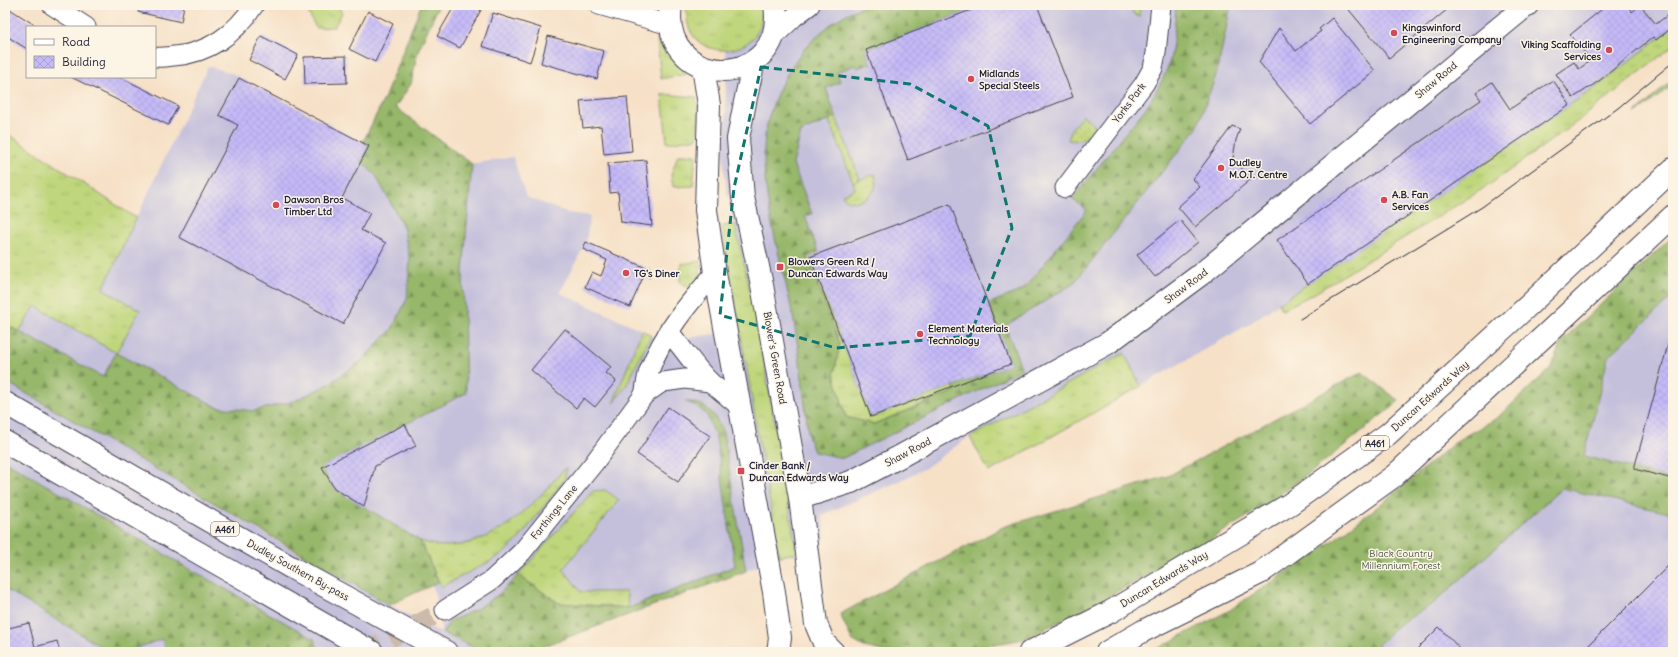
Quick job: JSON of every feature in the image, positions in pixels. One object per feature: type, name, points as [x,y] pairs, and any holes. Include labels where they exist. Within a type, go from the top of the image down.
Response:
[{"type":"main road","points":[[670,15],[674,40],[683,53],[692,61],[703,67],[717,71],[733,70],[744,67],[754,61],[769,46],[774,36],[777,15],[776,5]]},
{"type":"main road","name":"Shaw Road","points":[[800,498],[851,482],[1108,343],[1200,275],[1527,5]]},
{"type":"main road","name":"Blower's Green Road","points":[[754,61],[744,102],[738,139],[743,197],[762,285],[800,498],[808,546],[816,624],[824,643],[833,652]]},
{"type":"main road","points":[[703,67],[709,105],[706,210],[715,273],[768,562],[779,645]]},
{"type":"main road","name":"Duncan Edwards Way","points":[[1030,652],[1110,612],[1290,504],[1388,434],[1530,304],[1673,169]]},
{"type":"main road","points":[[1107,652],[1143,631],[1260,573],[1394,476],[1673,216]]},
{"type":"main road","name":"Dudley Southern By-pass","points":[[5,403],[292,568],[446,652]]},
{"type":"main road","points":[[5,442],[372,652]]},
{"type":"street","points":[[52,5],[84,26]]},
{"type":"street","points":[[156,57],[187,56],[218,43],[234,30],[254,5]]},
{"type":"street","points":[[599,5],[670,15]]},
{"type":"street","points":[[774,36],[794,16],[810,5]]},
{"type":"street","name":"Yorks Park","points":[[1065,188],[1144,84],[1153,68],[1161,5]]},
{"type":"street","points":[[644,396],[649,372],[668,331],[715,273]]},
{"type":"street","points":[[668,331],[694,365],[710,382],[740,406]]},
{"type":"street","points":[[644,396],[663,382],[685,379],[710,382]]},
{"type":"street","name":"Farthings Lane","points":[[445,610],[492,580],[522,552],[594,462],[644,396]]},
{"type":"highlighted area","points":[[761,67],[910,84],[988,126],[1012,228],[970,336],[836,348],[720,315],[734,188]]},
{"type":"shaded area","points":[[722,5],[1176,5],[1171,56],[1158,88],[1149,104],[1072,198],[1087,210],[1023,290],[995,302],[1004,326],[1217,72],[1231,5],[1673,5],[1673,27],[1602,83],[1246,326],[989,472],[969,437],[925,468],[898,482],[822,515],[825,539],[746,571],[528,652],[5,652],[5,381],[284,545],[389,605],[442,633],[433,585],[439,582],[420,541],[334,488],[322,467],[103,377],[19,332],[35,306],[116,353],[103,289],[208,66],[231,73],[362,142],[384,99],[472,164],[513,157],[526,197],[568,213],[590,216],[586,242],[560,293],[642,330],[663,342],[749,328],[735,224],[726,186],[724,168],[723,150],[726,125],[725,13]]},
{"type":"shaded area","points":[[1673,296],[1673,479],[1584,457],[1608,357]]},
{"type":"shaded area","points":[[1562,488],[1673,514],[1673,652],[1371,652],[1398,625],[1434,603]]},
{"type":"green space","points":[[312,5],[337,5],[342,13],[334,27],[316,28],[308,12]]},
{"type":"green space","points":[[421,5],[439,5],[418,51],[411,84],[395,107],[472,164],[463,272],[466,393],[323,467],[334,488],[420,541],[439,582],[389,605],[5,381],[5,324],[103,377],[116,353],[217,407],[254,411],[294,401],[327,385],[359,363],[392,329],[407,299],[410,260],[403,226],[376,176],[361,161],[369,146],[363,142],[384,99]]},
{"type":"green space","points":[[687,5],[761,5],[761,24],[753,38],[741,46],[726,50],[710,48],[697,40],[688,26]]},
{"type":"green space","points":[[870,5],[984,5],[866,50],[871,63],[857,68],[855,65],[837,72],[840,82],[826,88],[836,117],[801,132],[793,164],[812,214],[805,216],[818,251],[807,256],[840,344],[834,374],[846,417],[874,424],[955,391],[953,386],[1011,364],[988,304],[1023,290],[1087,210],[1072,199],[1149,104],[1159,87],[1170,62],[1174,37],[1176,5],[1231,5],[1217,72],[1197,128],[1074,283],[1005,326],[1022,369],[843,458],[814,452],[809,439],[801,366],[794,322],[767,197],[764,155],[767,125],[776,95],[800,54],[830,25],[854,10]]},
{"type":"green space","points":[[1130,5],[1140,5],[1139,17],[1133,13]]},
{"type":"green space","points":[[1673,27],[1673,46],[1578,121],[1489,185],[1315,293],[1282,310],[1278,304],[1602,83]]},
{"type":"green space","points":[[657,39],[670,50],[687,74],[661,79]]},
{"type":"green space","points":[[1673,79],[1673,85],[1634,115]]},
{"type":"green space","points":[[662,94],[696,97],[699,110],[697,138],[667,143]]},
{"type":"green space","points":[[1083,115],[1096,127],[1090,134],[1081,140],[1068,140],[1072,128]]},
{"type":"green space","points":[[836,117],[860,179],[853,182],[829,120]]},
{"type":"green space","points":[[5,132],[136,218],[103,289],[140,310],[116,353],[35,306],[19,332],[5,324]]},
{"type":"green space","points":[[678,155],[696,155],[693,186],[673,187],[671,175]]},
{"type":"green space","points":[[875,174],[875,188],[868,197],[863,200],[853,202],[845,199],[842,195],[855,189],[853,182]]},
{"type":"green space","points":[[735,224],[758,327],[797,553],[779,556],[722,226]]},
{"type":"green space","name":"Black Country Millennium Forest","points":[[1673,236],[1673,296],[1608,357],[1584,456],[1673,479],[1673,514],[1562,488],[1434,603],[1398,625],[1371,652],[1151,652],[1230,610],[1331,542],[1380,505],[1458,440],[1497,418],[1550,369],[1562,341]]},
{"type":"green space","points":[[818,251],[819,254],[810,257],[871,417],[953,386],[955,391],[874,424],[846,417],[834,374],[840,344],[806,256]]},
{"type":"green space","points":[[701,261],[700,279],[692,289],[680,282],[681,264]]},
{"type":"green space","points":[[642,330],[651,336],[627,384],[613,404]]},
{"type":"green space","points":[[1124,353],[1141,386],[989,472],[970,437]]},
{"type":"green space","points":[[1362,372],[1399,401],[1309,474],[1250,515],[1181,557],[1085,609],[1024,639],[946,652],[887,652],[864,647],[852,640],[840,614],[1003,527],[1168,476]]},
{"type":"green space","points":[[685,401],[699,404],[709,410],[713,414],[723,432],[746,571],[528,652],[484,652],[442,633],[450,621],[475,610],[498,595],[518,575],[559,603],[629,608],[735,566],[716,438],[707,415],[698,407]]},
{"type":"green space","points":[[5,461],[181,564],[314,639],[320,652],[167,652],[162,639],[126,652],[110,652],[5,589]]},
{"type":"green space","points":[[566,467],[565,479],[518,540],[500,556],[441,587],[420,541],[441,546],[463,544],[481,539],[498,531],[528,508]]},
{"type":"green space","points":[[605,490],[619,500],[563,569],[581,592],[626,592],[629,608],[558,603],[518,575],[593,491]]},
{"type":"building","points":[[139,5],[184,5],[181,22],[138,12]]},
{"type":"building","points":[[455,5],[472,5],[481,10],[460,48],[437,36]]},
{"type":"building","name":"Midlands Special Steels","points":[[984,5],[1037,5],[1073,97],[908,160],[866,50]]},
{"type":"building","name":"Kingswinford Engineering Company","points":[[1345,5],[1447,5],[1449,8],[1389,58]]},
{"type":"building","name":"Viking Scaffolding Services","points":[[1607,5],[1627,5],[1632,12],[1640,5],[1656,24],[1673,11],[1673,27],[1656,40],[1653,37],[1599,81],[1573,98],[1556,74],[1574,62],[1579,69],[1591,60],[1570,35]]},
{"type":"building","points":[[5,6],[36,26],[26,26],[26,48],[5,35]]},
{"type":"building","points":[[368,11],[393,24],[375,62],[349,49]]},
{"type":"building","points":[[493,13],[541,28],[530,62],[482,46]]},
{"type":"building","points":[[1332,18],[1375,71],[1310,124],[1259,62],[1279,28],[1296,51],[1321,31],[1319,29]]},
{"type":"building","points":[[261,36],[298,55],[285,79],[249,60]]},
{"type":"building","points":[[548,36],[604,51],[597,79],[541,63]]},
{"type":"building","points":[[346,56],[347,83],[305,84],[304,57]]},
{"type":"building","points":[[73,78],[122,78],[178,106],[168,125]]},
{"type":"building","name":"Dawson Bros Timber Ltd","points":[[239,78],[369,146],[342,198],[370,213],[361,230],[386,243],[343,324],[179,237],[238,125],[219,115]]},
{"type":"building","name":"A.B. Fan Services","points":[[1553,80],[1570,105],[1308,284],[1277,240],[1481,100],[1476,93],[1492,82],[1510,109]]},
{"type":"building","points":[[627,97],[632,151],[604,154],[601,126],[583,128],[580,101]]},
{"type":"building","name":"Dudley M.O.T. Centre","points":[[1232,126],[1240,129],[1236,140],[1233,158],[1251,179],[1195,227],[1178,207],[1200,187],[1193,179]]},
{"type":"building","points":[[646,160],[652,226],[621,222],[618,192],[610,193],[608,163]]},
{"type":"building","name":"Element Materials Technology","points":[[950,204],[1011,364],[871,417],[810,257]]},
{"type":"building","points":[[1180,220],[1198,242],[1155,277],[1137,255]]},
{"type":"building","name":"TG's Diner","points":[[586,242],[651,270],[649,277],[644,275],[630,307],[585,287],[592,272],[601,276],[607,260],[583,249]]},
{"type":"building","points":[[565,329],[611,367],[606,373],[616,381],[595,407],[584,398],[576,408],[531,370]]},
{"type":"building","points":[[1669,341],[1673,342],[1673,479],[1634,469]]},
{"type":"building","points":[[668,407],[710,436],[678,482],[637,454]]},
{"type":"building","points":[[405,424],[416,446],[375,466],[364,507],[334,488],[322,467]]},
{"type":"building","points":[[1673,561],[1673,652],[1582,652]]},
{"type":"building","points":[[29,623],[35,647],[57,641],[60,652],[5,652],[5,629]]},
{"type":"building","points":[[1439,627],[1463,652],[1414,652]]},
{"type":"tunnel","points":[[364,652],[445,610]]},
{"type":"tram line","points":[[1300,319],[1482,207],[1618,108],[1673,62]]},
{"type":"place","name":"Kingswinford Engineering Company","points":[[1394,33]]},
{"type":"place","name":"Viking Scaffolding Services","points":[[1609,50]]},
{"type":"place","name":"Midlands Special Steels","points":[[971,79]]},
{"type":"place","name":"Dudley M.O.T. Centre","points":[[1221,168]]},
{"type":"place","name":"A.B. Fan Services","points":[[1384,200]]},
{"type":"place","name":"Dawson Bros Timber Ltd","points":[[276,205]]},
{"type":"place","name":"Blowers Green Rd / Duncan Edwards Way","points":[[780,267]]},
{"type":"place","name":"TG's Diner","points":[[626,273]]},
{"type":"place","name":"Element Materials Technology","points":[[920,334]]},
{"type":"place","name":"Cinder Bank / Duncan Edwards Way","points":[[741,471]]}]
